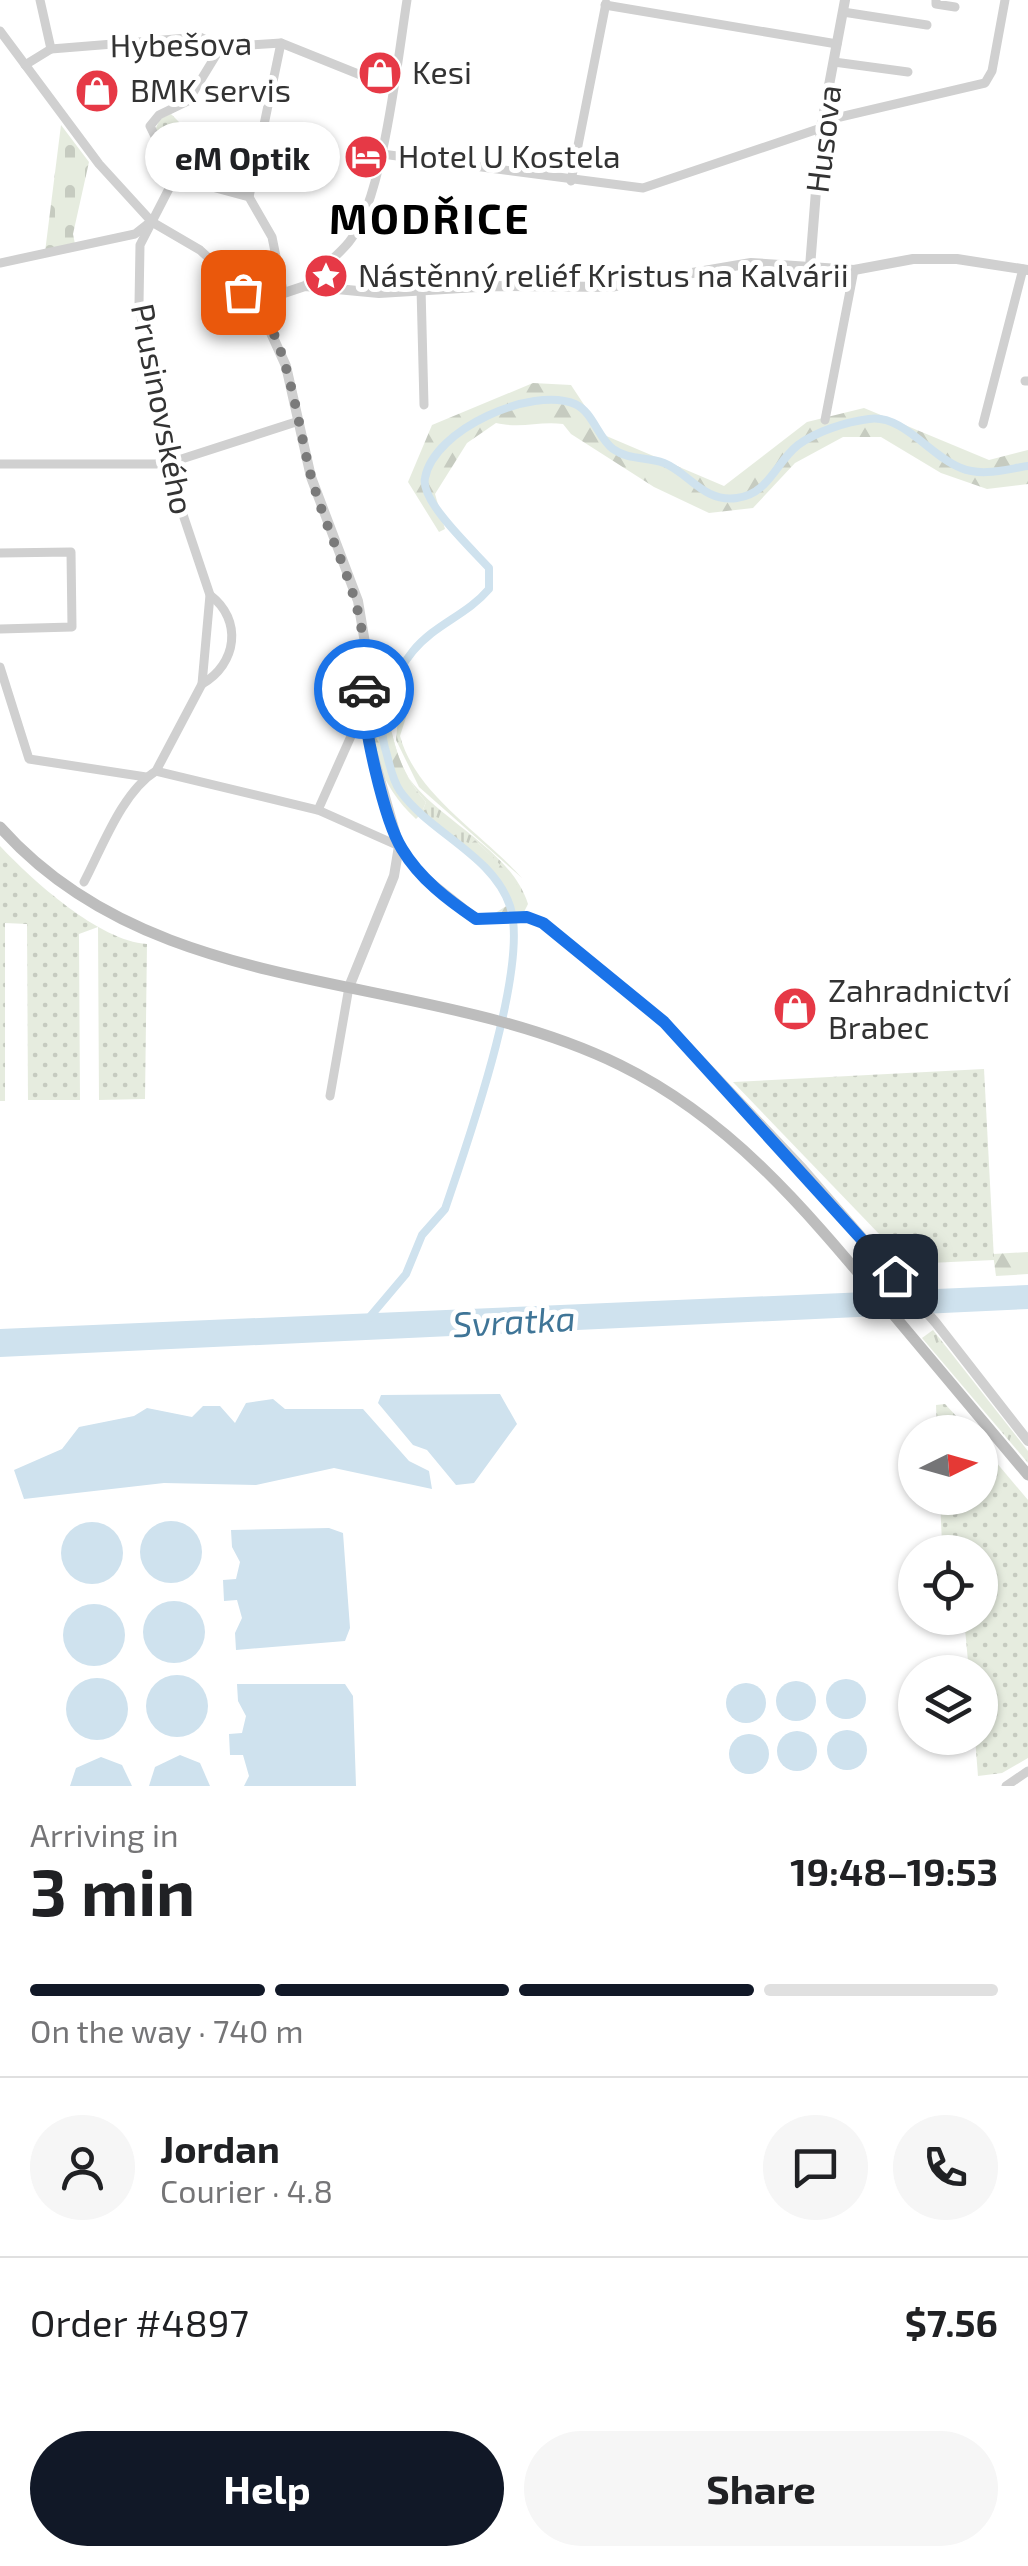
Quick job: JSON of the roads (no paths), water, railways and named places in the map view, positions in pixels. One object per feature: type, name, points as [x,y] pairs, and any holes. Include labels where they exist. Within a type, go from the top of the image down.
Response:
[{"type":"main road","points":[[0,828],[63,885],[128,925],[205,952],[516,1028],[615,1063],[713,1121],[769,1172],[1028,1474]]},
{"type":"street","points":[[40,0],[51,49]]},
{"type":"street","points":[[305,286],[351,241],[382,154],[407,0]]},
{"type":"street","points":[[936,0],[936,4],[955,7]]},
{"type":"street","points":[[382,154],[620,188],[655,185],[822,125],[985,83],[992,72],[1006,0]]},
{"type":"street","points":[[571,182],[606,2],[837,44]]},
{"type":"street","name":"Husova","points":[[810,267],[822,125],[844,6],[928,25]]},
{"type":"street","points":[[0,31],[100,164],[152,222],[200,250],[257,302],[286,366],[317,498],[358,601],[365,643],[363,719],[399,846],[394,876],[349,987],[330,1096]]},
{"type":"street","name":"Hybešova","points":[[26,65],[51,49],[200,37],[221,48],[281,43],[393,88]]},
{"type":"street","points":[[281,43],[249,197],[272,237],[283,291]]},
{"type":"street","points":[[221,48],[188,100],[152,120],[150,133],[175,177],[249,197]]},
{"type":"street","points":[[834,62],[908,72]]},
{"type":"street","name":"Prusinovského","points":[[84,882],[202,684],[210,595],[166,464],[139,304],[140,245],[175,177]]},
{"type":"street","points":[[0,263],[135,234],[152,222]]},
{"type":"street","points":[[257,302],[305,286],[379,293],[420,288],[585,289],[751,263],[854,270],[913,259],[957,259],[1026,270],[982,424]]},
{"type":"street","points":[[825,420],[854,270]]},
{"type":"street","points":[[420,288],[424,405]]},
{"type":"street","points":[[0,464],[166,464],[299,421]]},
{"type":"street","points":[[0,552],[72,552],[72,627],[0,628]]},
{"type":"street","name":"Prusinovského","points":[[202,684],[214,677],[234,638],[229,615],[210,595]]},
{"type":"street","points":[[0,667],[29,759],[151,774],[318,810],[399,846],[448,900],[476,919],[532,918],[553,930],[664,1022],[903,1284],[1028,1441]]},
{"type":"street","points":[[318,810],[356,725],[363,719]]},
{"type":"street","points":[[1006,1786],[1028,1771]]},
{"type":"water","name":"Svratka","points":[[1028,1285],[1028,1309],[0,1357],[0,1329]]},
{"type":"water","points":[[500,1394],[517,1424],[474,1483],[456,1485],[427,1450],[413,1445],[378,1403],[381,1395]]},
{"type":"water","points":[[273,1399],[285,1409],[363,1409],[409,1461],[429,1471],[432,1489],[334,1468],[256,1485],[164,1483],[24,1499],[14,1470],[62,1449],[79,1427],[134,1416],[147,1408],[192,1417],[203,1406],[220,1406],[235,1423],[246,1403]]},
{"type":"water","points":[[171,1521],[193,1530],[202,1552],[193,1574],[171,1583],[149,1574],[140,1552],[149,1530]]},
{"type":"water","points":[[92,1522],[114,1531],[123,1553],[114,1575],[92,1584],[70,1575],[61,1553],[70,1531]]},
{"type":"water","points":[[329,1528],[343,1533],[350,1628],[345,1641],[236,1650],[235,1633],[242,1618],[237,1600],[224,1601],[223,1580],[236,1579],[240,1562],[232,1547],[231,1530]]},
{"type":"water","points":[[174,1601],[196,1610],[205,1632],[196,1654],[174,1663],[152,1654],[143,1632],[152,1610]]},
{"type":"water","points":[[94,1604],[116,1613],[125,1635],[116,1657],[94,1666],[72,1657],[63,1635],[72,1613]]},
{"type":"water","points":[[177,1675],[199,1684],[208,1706],[199,1728],[177,1737],[155,1728],[146,1706],[155,1684]]},
{"type":"water","points":[[97,1678],[119,1687],[128,1709],[119,1731],[97,1740],[75,1731],[66,1709],[75,1687]]},
{"type":"water","points":[[846,1679],[860,1685],[866,1699],[860,1713],[846,1719],[832,1713],[826,1699],[832,1685]]},
{"type":"water","points":[[796,1681],[810,1687],[816,1701],[810,1715],[796,1721],[782,1715],[776,1701],[782,1687]]},
{"type":"water","points":[[746,1683],[760,1689],[766,1703],[760,1717],[746,1723],[732,1717],[726,1703],[732,1689]]},
{"type":"water","points":[[237,1684],[345,1684],[353,1696],[356,1786],[244,1786],[249,1776],[243,1755],[230,1755],[229,1734],[242,1733],[246,1716],[238,1701]]},
{"type":"water","points":[[847,1730],[861,1736],[867,1750],[861,1764],[847,1770],[833,1764],[827,1750],[833,1736]]},
{"type":"water","points":[[797,1731],[811,1737],[817,1751],[811,1765],[797,1771],[783,1765],[777,1751],[783,1737]]},
{"type":"water","points":[[749,1734],[763,1740],[769,1754],[763,1768],[749,1774],[735,1768],[729,1754],[735,1740]]},
{"type":"water","points":[[180,1755],[200,1763],[210,1786],[149,1786],[155,1767]]},
{"type":"water","points":[[101,1757],[122,1765],[132,1786],[70,1786],[76,1768]]},
{"type":"waterway","points":[[368,1319],[406,1274],[422,1235],[445,1209],[493,1056],[504,1011],[514,934],[510,906],[502,888],[476,858],[427,820],[400,791],[383,741],[385,700],[404,663],[422,642],[489,589],[489,568],[430,499],[425,478],[432,460],[446,443],[487,416],[535,401],[557,400],[581,408],[619,453],[664,463],[706,492],[725,498],[757,490],[790,452],[806,440],[832,428],[869,419],[894,423],[950,463],[969,471],[994,472],[1028,466]]},
{"type":"place","name":"Kesi","points":[[380,73]]},
{"type":"place","name":"BMK servis","points":[[97,91]]},
{"type":"place","name":"Hotel U Kostela","points":[[366,157]]},
{"type":"place","name":"Nástěnný reliéf Kristus na Kalvárii","points":[[326,276]]},
{"type":"place","name":"eM Optik","points":[[243,292]]},
{"type":"place","name":"Zahradnictví Brabec","points":[[795,1009]]},
{"type":"district","name":"MODŘICE","points":[[430,219]]}]
